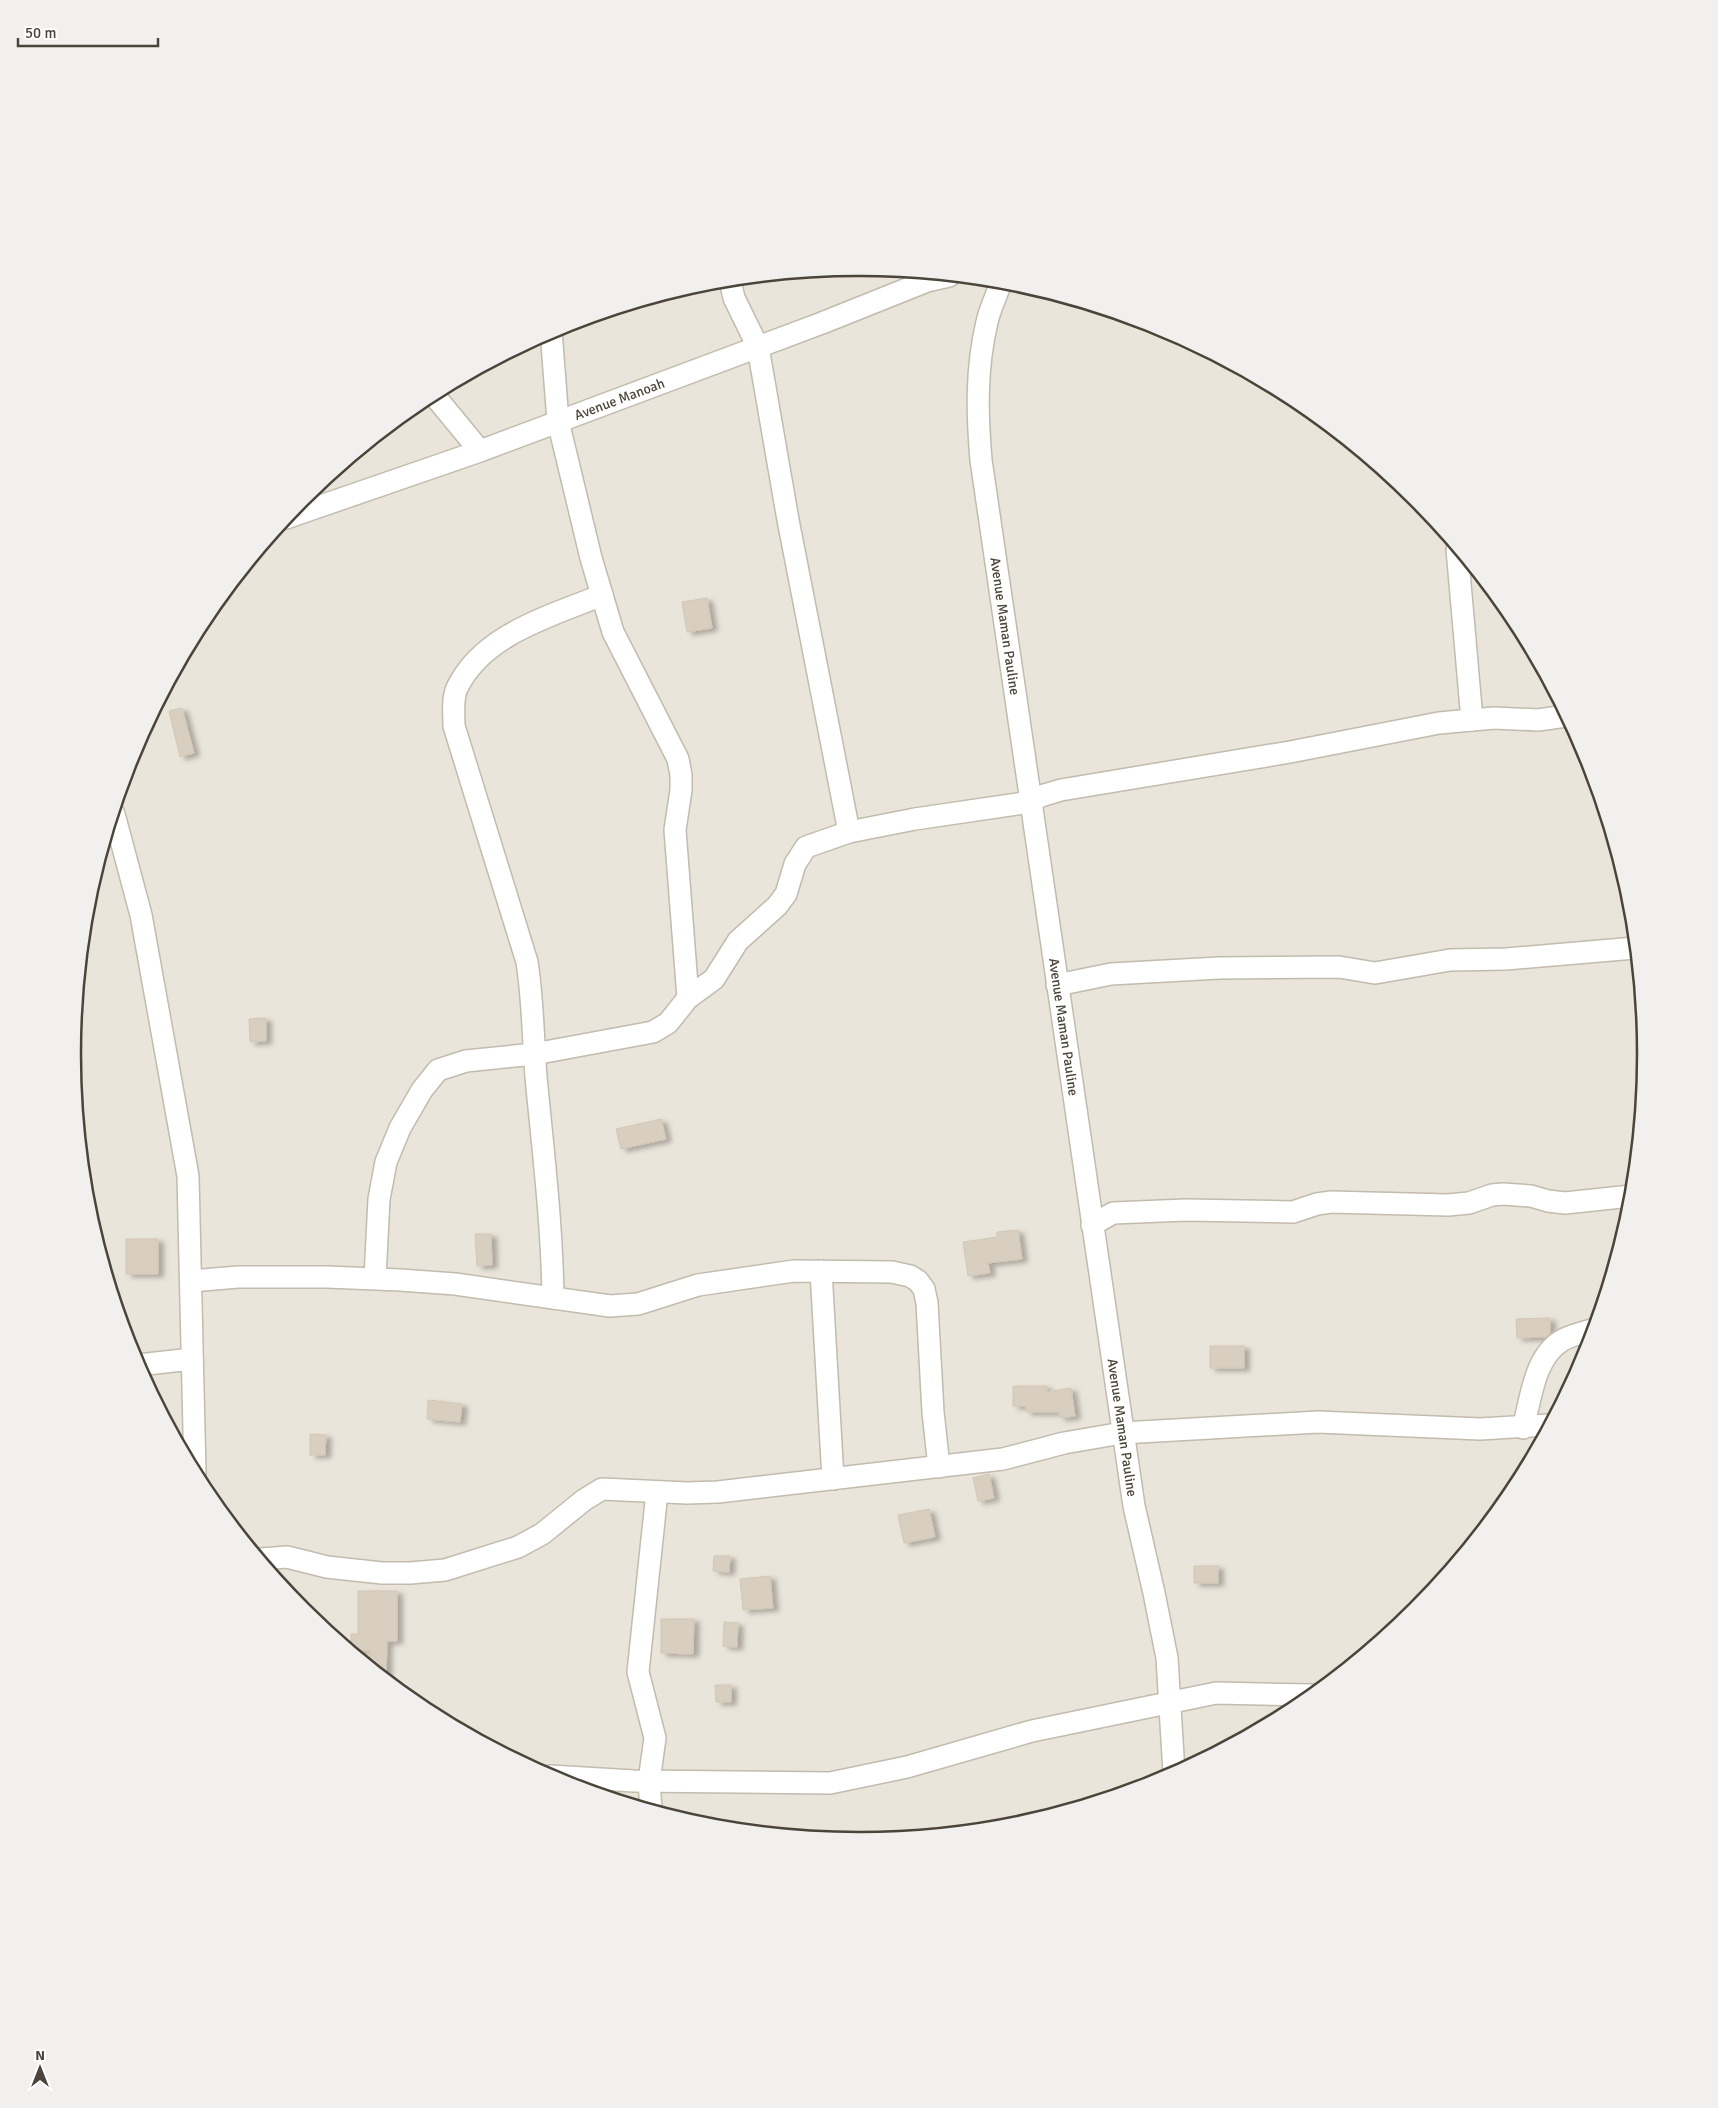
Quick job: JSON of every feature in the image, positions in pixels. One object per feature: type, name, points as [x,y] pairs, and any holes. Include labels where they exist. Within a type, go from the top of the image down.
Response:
[{"type":"street","name":"Avenue Manoah","points":[[301,513],[480,450],[933,280]]},
{"type":"street","points":[[732,287],[734,298],[758,347],[788,520],[849,832]]},
{"type":"street","name":"Avenue Maman Pauline","points":[[998,289],[987,320],[981,353],[977,414],[981,460],[1122,1433],[1134,1506],[1162,1630],[1169,1678],[1174,1765]]},
{"type":"street","points":[[552,339],[558,420],[591,558],[612,632],[678,759],[681,790],[675,830],[688,998]]},
{"type":"street","points":[[438,400],[480,450]]},
{"type":"street","points":[[1458,558],[1472,720]]},
{"type":"street","points":[[553,1298],[550,1211],[534,1054],[532,989],[527,962],[454,726],[456,689],[468,670],[499,642],[514,632],[602,595]]},
{"type":"street","points":[[375,1278],[379,1199],[386,1162],[400,1128],[422,1090],[438,1070],[466,1061],[534,1054],[653,1032],[668,1023],[688,998],[714,978],[738,941],[777,906],[786,894],[798,860],[806,848],[849,832],[915,819],[1030,802],[1041,796],[1061,790],[1290,752],[1439,723],[1494,718],[1538,720],[1560,717]]},
{"type":"street","points":[[117,824],[141,915],[185,1158],[190,1207],[195,1458]]},
{"type":"street","points":[[1056,985],[1111,974],[1219,968],[1339,967],[1375,973],[1450,960],[1506,959],[1629,948]]},
{"type":"street","points":[[1092,1225],[1113,1213],[1127,1212],[1186,1210],[1293,1212],[1316,1204],[1331,1202],[1448,1205],[1469,1203],[1492,1195],[1503,1194],[1531,1196],[1548,1201],[1566,1203],[1623,1197]]},
{"type":"street","points":[[191,1281],[238,1277],[327,1276],[375,1278],[455,1284],[591,1305],[627,1306],[698,1286],[794,1271],[901,1274],[910,1276],[924,1288],[927,1303],[933,1412],[939,1467]]},
{"type":"street","points":[[821,1271],[832,1479]]},
{"type":"street","points":[[1523,1428],[1537,1375],[1545,1355],[1561,1341],[1585,1332]]},
{"type":"street","points":[[146,1364],[192,1359]]},
{"type":"street","points":[[267,1558],[287,1557],[327,1567],[382,1573],[445,1570],[518,1547],[542,1534],[584,1500],[602,1490],[613,1488],[657,1492],[718,1492],[1003,1459],[1064,1443],[1122,1433],[1318,1422],[1417,1427],[1542,1426]]},
{"type":"street","points":[[650,1802],[649,1781],[655,1738],[638,1672],[657,1492]]},
{"type":"street","points":[[573,1777],[649,1781],[830,1782],[907,1767],[1032,1731],[1216,1693],[1300,1695]]},
{"type":"shaded area","points":[[859,276],[961,283],[1011,291],[1109,318],[1157,335],[1203,356],[1248,380],[1291,407],[1372,469],[1444,541],[1476,581],[1506,622],[1533,665],[1557,710],[1578,756],[1610,853],[1622,902],[1630,952],[1637,1054],[1630,1156],[1622,1206],[1595,1304],[1578,1352],[1557,1398],[1533,1443],[1506,1486],[1444,1567],[1372,1639],[1332,1671],[1291,1701],[1248,1728],[1203,1752],[1157,1773],[1060,1805],[1011,1817],[961,1825],[910,1830],[859,1832],[757,1825],[707,1817],[609,1790],[561,1773],[515,1752],[470,1728],[427,1701],[346,1639],[274,1567],[242,1527],[212,1486],[185,1443],[161,1398],[140,1352],[108,1255],[96,1206],[88,1156],[83,1105],[81,1054],[88,952],[96,902],[123,804],[140,756],[161,710],[185,665],[212,622],[274,541],[346,469],[386,437],[427,407],[470,380],[515,356],[561,335],[658,303],[707,291],[757,283],[808,278]]},
{"type":"building","points":[[707,598],[712,628],[687,632],[682,602]]},
{"type":"building","points":[[182,708],[194,753],[180,757],[169,711]]},
{"type":"building","points":[[266,1018],[266,1041],[250,1042],[249,1019]]},
{"type":"building","points":[[661,1119],[666,1139],[621,1149],[616,1129]]},
{"type":"building","points":[[1018,1230],[1022,1259],[988,1263],[990,1273],[968,1276],[963,1242],[997,1237],[997,1232]]},
{"type":"building","points":[[475,1234],[491,1234],[492,1265],[477,1266]]},
{"type":"building","points":[[126,1239],[158,1239],[158,1274],[126,1274]]},
{"type":"building","points":[[1550,1318],[1550,1334],[1546,1337],[1517,1338],[1516,1319]]},
{"type":"building","points":[[1210,1346],[1244,1346],[1244,1368],[1210,1368]]},
{"type":"building","points":[[1013,1386],[1047,1386],[1047,1392],[1071,1388],[1075,1416],[1060,1418],[1059,1412],[1026,1412],[1026,1406],[1013,1406]]},
{"type":"building","points":[[428,1400],[462,1404],[460,1422],[427,1419]]},
{"type":"building","points":[[310,1434],[326,1435],[325,1455],[310,1455]]},
{"type":"building","points":[[989,1474],[994,1498],[978,1501],[973,1478]]},
{"type":"building","points":[[929,1509],[935,1537],[904,1543],[898,1515]]},
{"type":"building","points":[[714,1556],[730,1556],[729,1572],[713,1571]]},
{"type":"building","points":[[1194,1566],[1218,1566],[1218,1583],[1194,1583]]},
{"type":"building","points":[[770,1576],[773,1608],[743,1610],[740,1579]]},
{"type":"building","points":[[358,1591],[397,1591],[397,1641],[387,1641],[386,1671],[370,1658],[370,1651],[360,1650],[351,1643],[351,1634],[358,1634]]},
{"type":"building","points":[[661,1619],[694,1619],[693,1654],[661,1653]]},
{"type":"building","points":[[724,1622],[738,1623],[737,1647],[723,1646]]},
{"type":"building","points":[[715,1685],[731,1685],[731,1702],[716,1702]]}]
